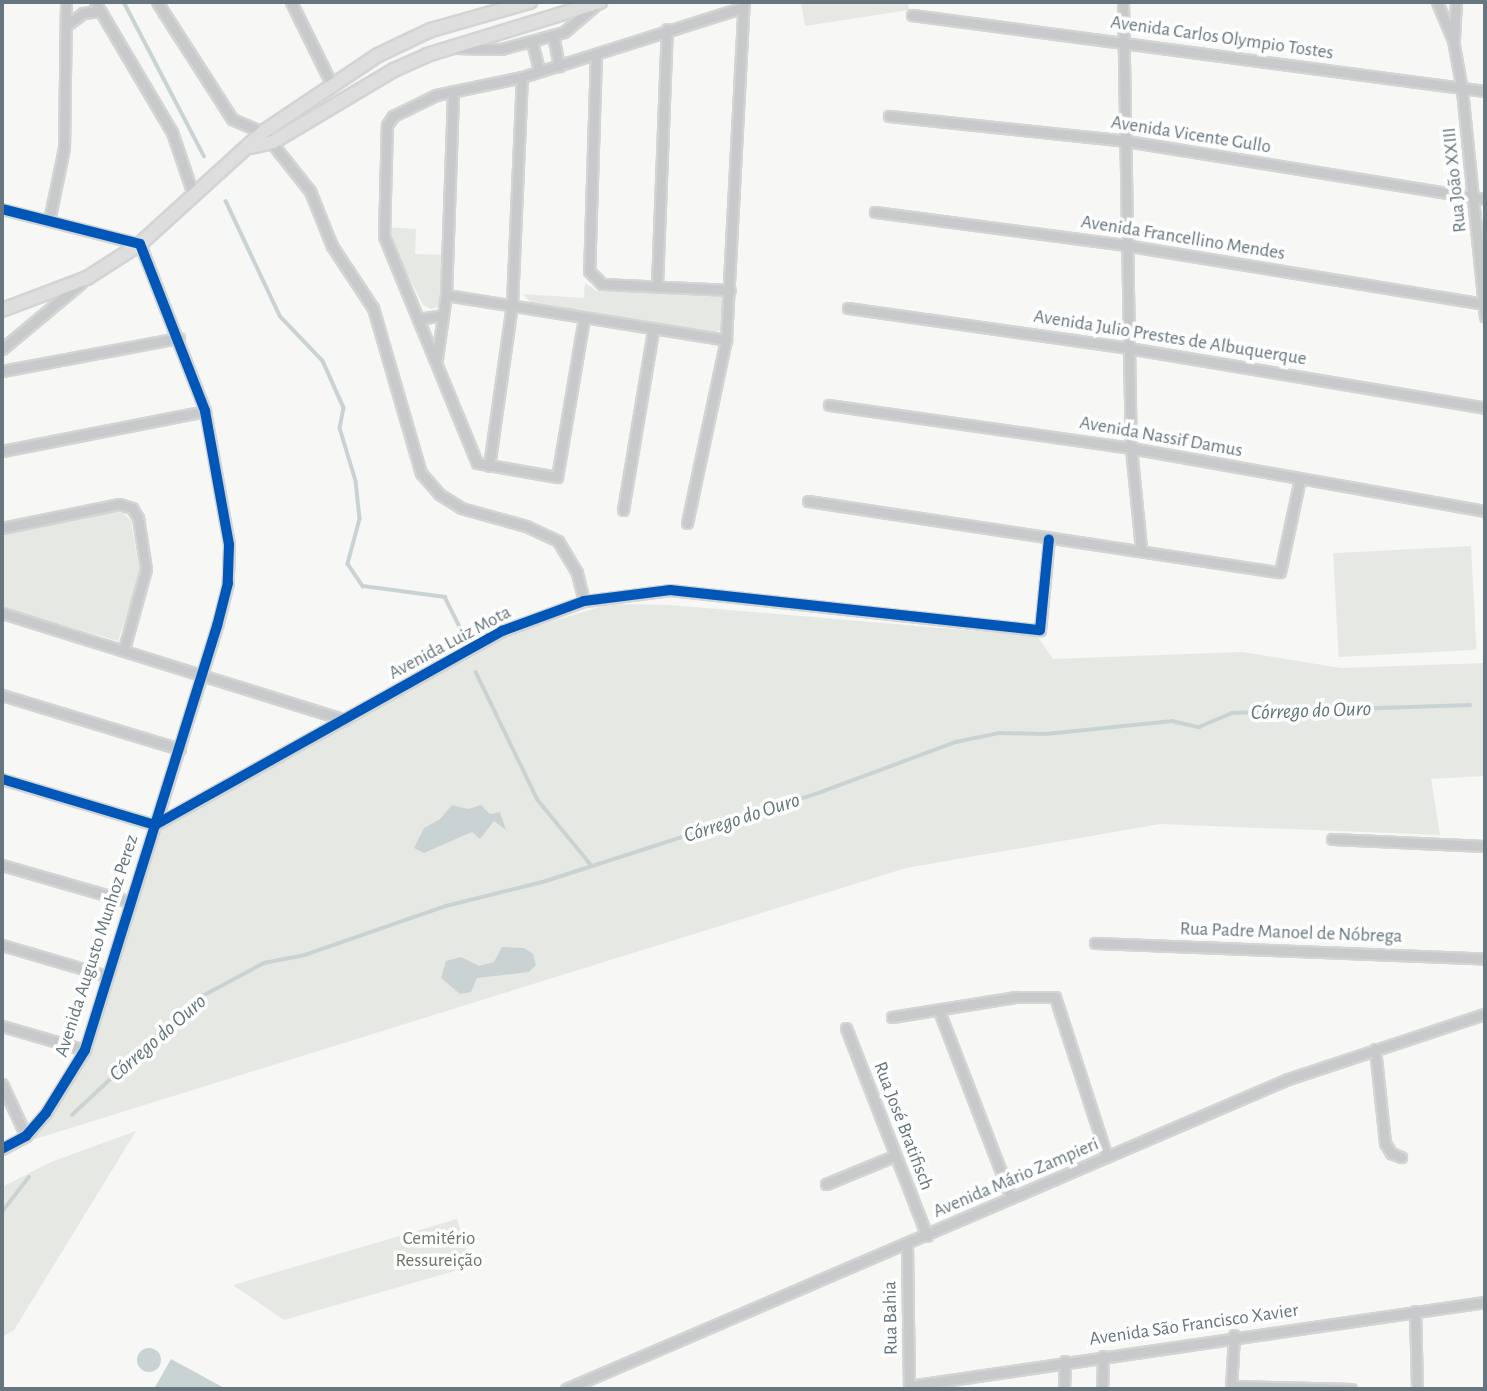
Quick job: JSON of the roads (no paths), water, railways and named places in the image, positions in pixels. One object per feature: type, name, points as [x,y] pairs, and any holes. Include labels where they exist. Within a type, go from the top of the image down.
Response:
[{"type":"street","points":[[49,220],[64,148],[68,24],[66,2]]},
{"type":"street","points":[[95,2],[172,132],[193,194]]},
{"type":"street","points":[[157,2],[232,119],[263,132],[310,191],[332,246],[373,308],[421,473],[439,494],[461,508],[526,526],[558,541],[577,573],[584,601]]},
{"type":"street","points":[[291,2],[331,83]]},
{"type":"street","points":[[2,349],[87,278],[140,244],[193,194],[250,148],[263,132],[331,83],[431,30],[530,2]]},
{"type":"street","points":[[250,148],[273,142],[394,70],[447,47],[495,33],[556,8],[600,2]]},
{"type":"street","points":[[447,47],[501,49],[532,42],[564,32],[600,2]]},
{"type":"street","points":[[1123,2],[1126,141],[1124,245],[1131,448],[1141,548]]},
{"type":"street","name":"Rua João XXIII","points":[[1437,2],[1454,40]]},
{"type":"street","name":"Rua João XXIII","points":[[1456,2],[1454,40],[1480,198],[1485,317]]},
{"type":"street","points":[[584,318],[557,477],[477,463],[384,236],[387,125],[393,116],[453,91],[559,66],[742,5],[726,340],[687,523]]},
{"type":"street","points":[[556,8],[564,32]]},
{"type":"street","points":[[68,24],[83,13],[100,11]]},
{"type":"street","points":[[488,13],[501,49]]},
{"type":"street","name":"Avenida Carlos Olympio Tostes","points":[[912,15],[1123,41],[1462,90],[1485,90]]},
{"type":"street","points":[[657,285],[667,29]]},
{"type":"street","points":[[553,35],[559,66]]},
{"type":"street","points":[[532,42],[539,71]]},
{"type":"street","points":[[596,54],[589,271],[602,284],[730,290]]},
{"type":"street","points":[[489,466],[512,304],[522,76]]},
{"type":"street","points":[[436,360],[446,295],[453,91]]},
{"type":"street","name":"Avenida Vicente Gullo","points":[[889,116],[1126,141],[1480,198]]},
{"type":"street","points":[[2,209],[140,244]]},
{"type":"street","name":"Avenida Francellino Mendes","points":[[875,212],[1124,245],[1484,304]]},
{"type":"street","name":"Avenida Augusto Munhoz Perez","points":[[2,1149],[26,1136],[65,1087],[85,1050],[180,749],[228,583],[229,545],[205,411],[179,338],[140,244]]},
{"type":"street","points":[[2,310],[87,278]]},
{"type":"street","points":[[446,295],[512,304],[653,331],[726,340]]},
{"type":"street","name":"Avenida Julio Prestes de Albuquerque","points":[[848,308],[1128,348],[1485,408]]},
{"type":"street","points":[[418,319],[443,315]]},
{"type":"street","points":[[623,510],[653,331]]},
{"type":"street","points":[[2,371],[179,338]]},
{"type":"street","name":"Avenida Nassif Damus","points":[[829,405],[1131,448],[1485,511]]},
{"type":"street","points":[[2,451],[205,411]]},
{"type":"street","points":[[808,501],[1049,539],[1141,548],[1280,572],[1300,479]]},
{"type":"street","points":[[2,528],[119,504],[130,507],[138,518],[146,569],[124,649]]},
{"type":"street","name":"Avenida Luiz Mota","points":[[155,825],[502,631],[584,601],[670,590],[1040,630],[1049,539]]},
{"type":"street","points":[[2,613],[345,720]]},
{"type":"street","points":[[2,695],[180,749]]},
{"type":"street","points":[[2,779],[155,825]]},
{"type":"street","points":[[1332,839],[1485,846]]},
{"type":"street","points":[[2,865],[130,902]]},
{"type":"street","name":"Rua Padre Manoel de Nóbrega","points":[[1095,943],[1485,959]]},
{"type":"street","points":[[2,945],[107,976]]},
{"type":"street","points":[[892,1017],[1016,997],[1055,997],[1107,1157]]},
{"type":"street","points":[[939,1011],[1011,1198]]},
{"type":"street","name":"Avenida Mário Zampieri","points":[[566,1389],[907,1246],[1011,1198],[1288,1079],[1485,1014]]},
{"type":"street","points":[[2,1026],[85,1050]]},
{"type":"street","name":"Rua José Bratifisch","points":[[846,1028],[927,1236]]},
{"type":"street","points":[[1375,1049],[1385,1143],[1391,1153],[1401,1157]]},
{"type":"street","points":[[2,1084],[26,1136]]},
{"type":"street","points":[[826,1184],[894,1156]]},
{"type":"street","name":"Rua Bahia","points":[[907,1246],[909,1388]]},
{"type":"street","name":"Avenida São Francisco Xavier","points":[[909,1388],[1234,1335],[1485,1302]]},
{"type":"street","points":[[1415,1311],[1416,1389]]},
{"type":"street","points":[[1234,1335],[1231,1388],[1351,1389]]},
{"type":"street","points":[[1102,1389],[1103,1356]]},
{"type":"street","points":[[1064,1389],[1065,1362]]},
{"type":"waterway","points":[[124,2],[204,156]]},
{"type":"waterway","points":[[226,201],[280,316],[323,361],[344,408],[340,428],[356,481],[360,519],[348,564],[363,586],[445,597],[464,635]]},
{"type":"waterway","points":[[476,672],[538,800],[592,866]]},
{"type":"waterway","name":"Córrego do Ouro","points":[[72,1115],[195,1000],[264,963],[305,955],[446,906],[546,881],[824,791],[956,742],[999,733],[1046,734],[1172,721],[1199,727],[1232,713],[1470,705]]},
{"type":"waterway","points":[[2,1212],[29,1177]]},
{"type":"park label","name":"Cemitério Ressureição","points":[[439,1250]]}]
